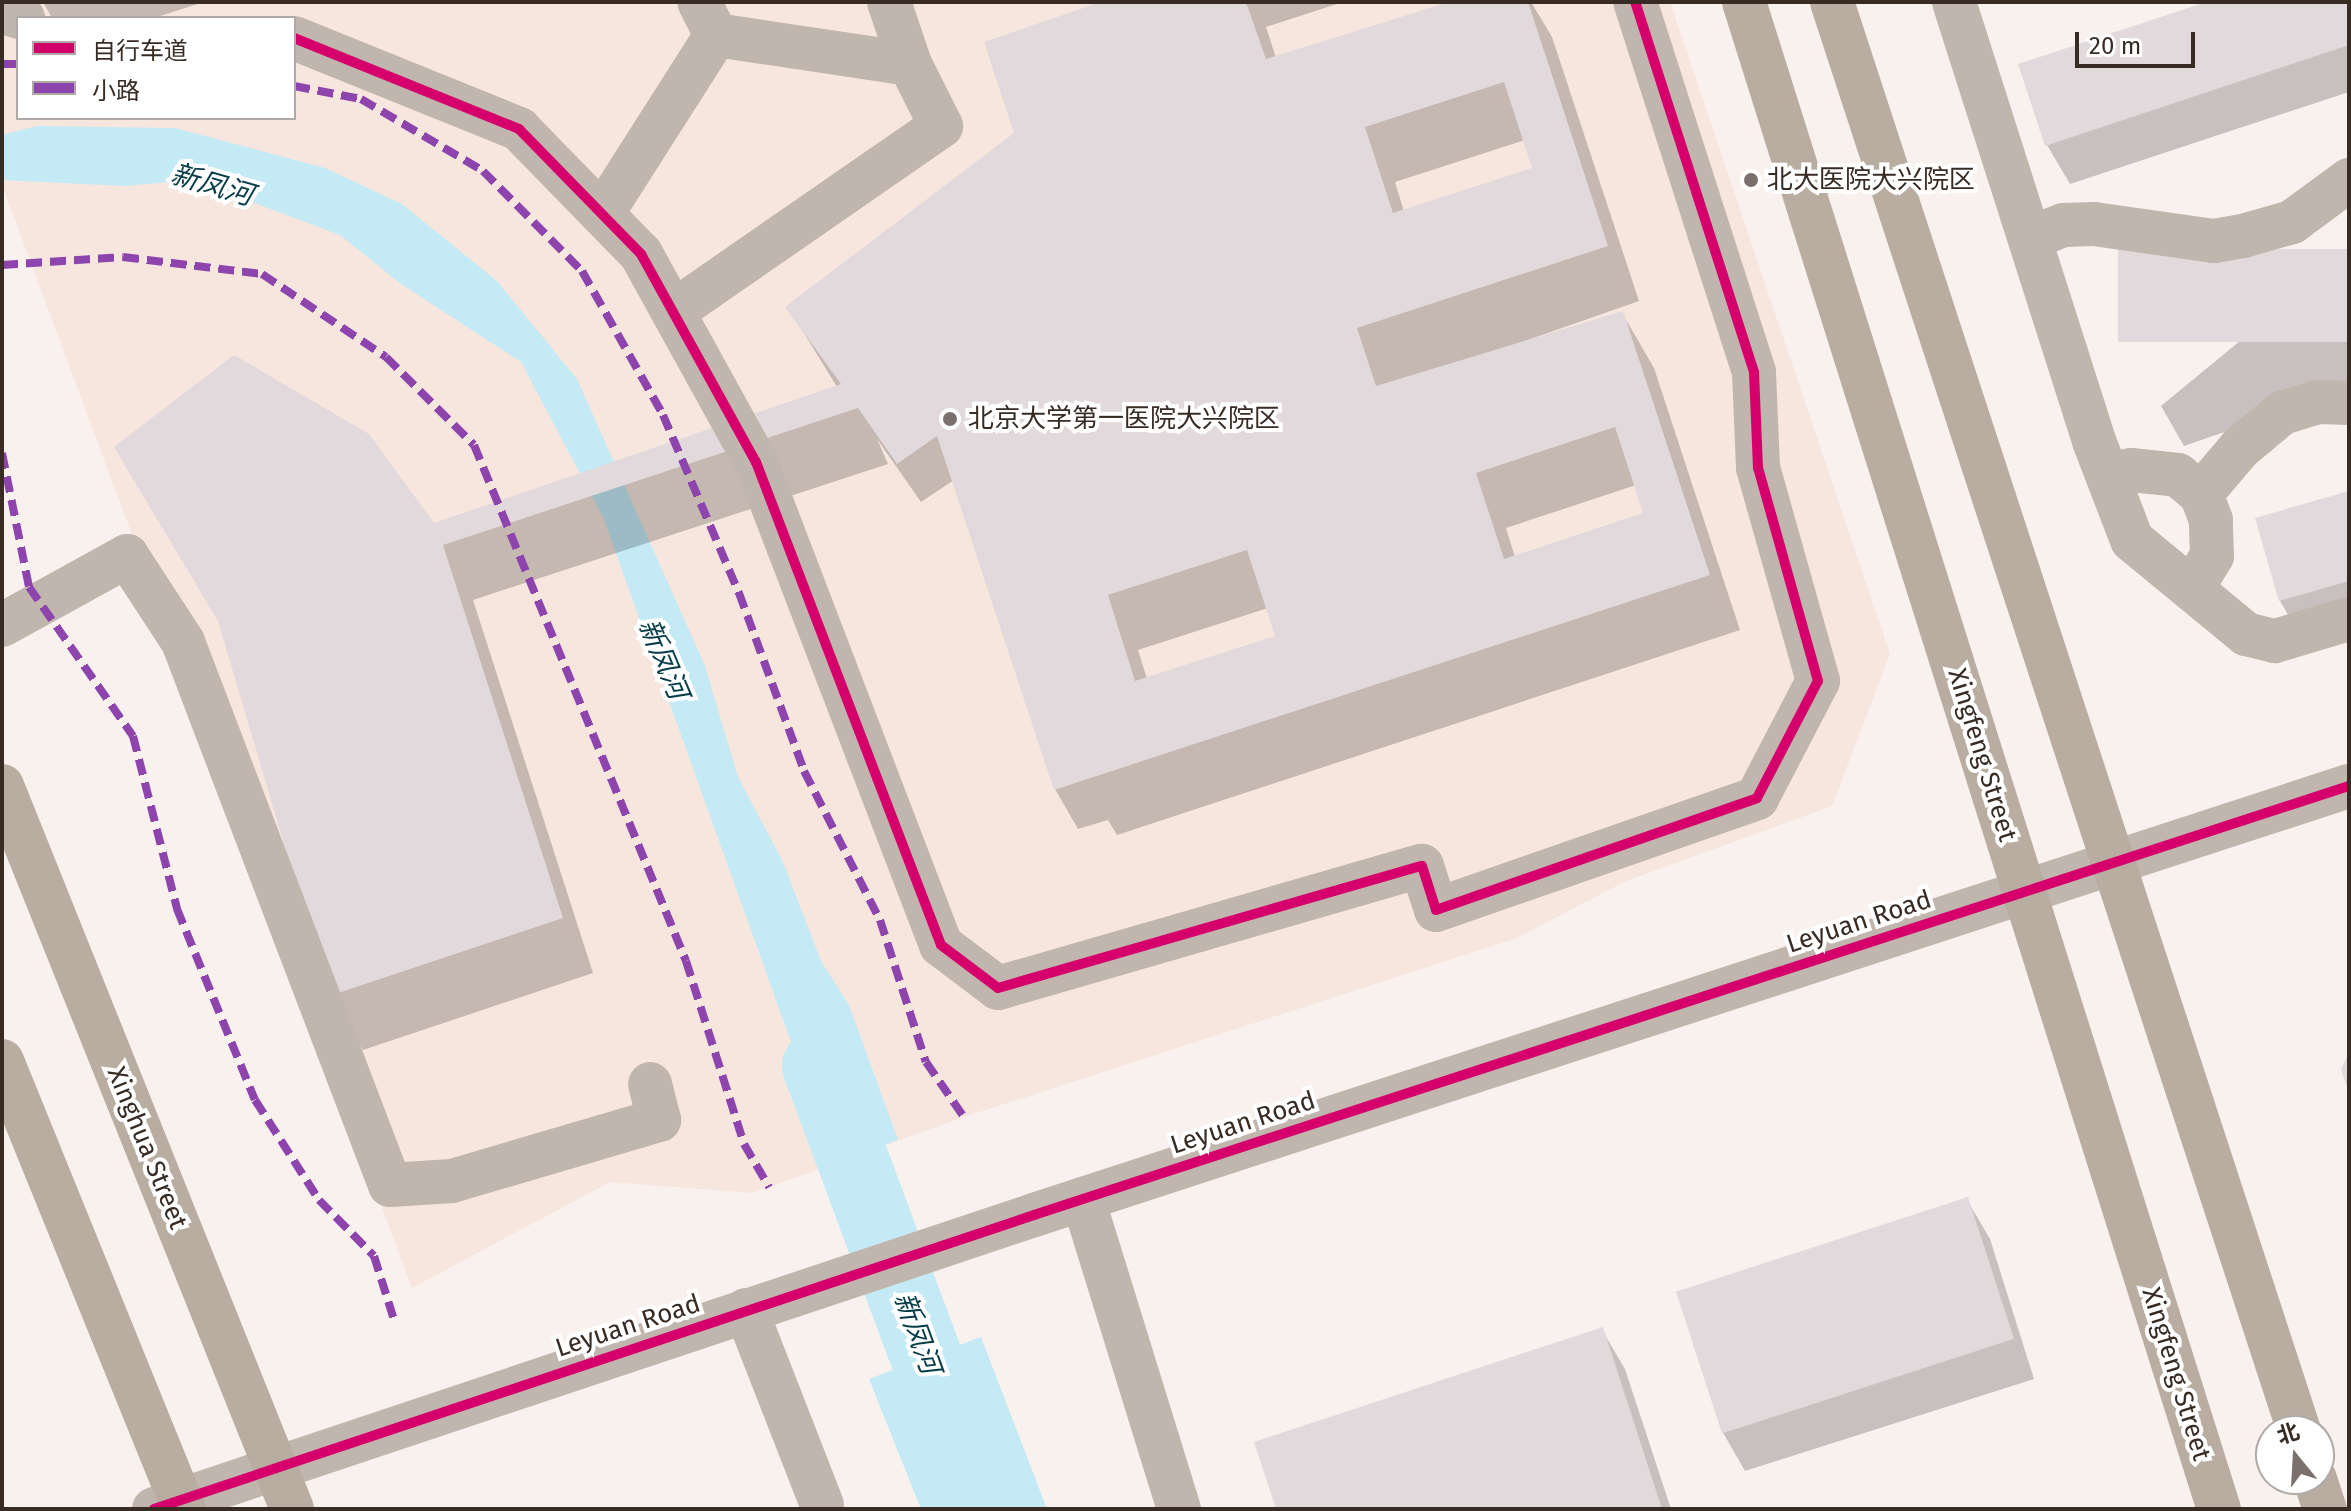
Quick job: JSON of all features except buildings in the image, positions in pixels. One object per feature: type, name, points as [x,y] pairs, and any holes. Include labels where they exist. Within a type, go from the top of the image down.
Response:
[{"type":"main road","name":"Xingfeng Street","points":[[1744,2],[2219,1509]]},
{"type":"main road","points":[[1832,2],[2111,864],[2294,1415]]},
{"type":"main road","name":"Xinghua Street","points":[[2,786],[292,1509]]},
{"type":"main road","points":[[2,1061],[173,1506]]},
{"type":"street","points":[[674,311],[941,126],[910,64],[889,2]]},
{"type":"street","points":[[296,39],[519,129],[641,254],[756,462],[941,945],[998,988],[1422,866],[1436,910],[1757,798],[1818,681],[1758,468],[1754,372],[1635,2]]},
{"type":"street","points":[[1954,2],[2107,474],[2132,540],[2246,634],[2275,641],[2349,619]]},
{"type":"street","points":[[602,214],[708,19],[910,64]]},
{"type":"street","points":[[2031,238],[2064,225],[2094,224],[2214,241],[2243,236],[2292,222],[2349,180]]},
{"type":"street","points":[[2201,494],[2240,448],[2282,413],[2318,402],[2349,403]]},
{"type":"street","points":[[2107,474],[2131,470],[2178,475],[2201,494],[2211,520],[2212,556],[2192,589]]},
{"type":"street","points":[[2,625],[127,556],[183,642],[390,1185],[452,1181],[659,1120],[650,1084]]},
{"type":"street","name":"Leyuan Road","points":[[173,1506],[275,1466],[746,1310],[2349,786]]},
{"type":"street","points":[[1083,1199],[1179,1509]]},
{"type":"street","points":[[746,1310],[822,1505]]},
{"type":"shaded area","name":"北京大学第一医院大兴院区","points":[[2,2],[1670,2],[1890,654],[1832,806],[1626,881],[1517,938],[964,1117],[752,1193],[610,1182],[412,1288],[2,185]]},
{"type":"water","points":[[37,126],[175,128],[325,168],[402,204],[497,281],[577,379],[705,666],[738,777],[783,862],[821,961],[849,1005],[898,1140],[839,1161],[805,1081],[603,517],[521,362],[401,284],[340,235],[193,180],[125,186],[2,180],[2,135]]},
{"type":"water","points":[[981,1337],[1047,1509],[921,1509],[869,1379]]},
{"type":"waterway","name":"新凤河","points":[[818,1066],[983,1509]]},
{"type":"marked path","points":[[2,64],[16,64]]},
{"type":"marked path","points":[[296,86],[361,99],[483,171],[582,271],[663,415],[739,593],[804,771],[880,920],[926,1062],[964,1117]]},
{"type":"marked path","points":[[2,265],[123,257],[262,274],[386,357],[474,445],[686,961],[744,1144],[769,1187]]},
{"type":"marked path","points":[[2,453],[29,587],[133,736],[177,909],[255,1100],[319,1200],[374,1256],[395,1323]]},
{"type":"cycle path","points":[[296,39],[519,129],[641,254],[756,462],[941,945],[998,988],[1422,866],[1436,910],[1757,798],[1818,681],[1758,468],[1754,372],[1635,2]]},
{"type":"cycle path","points":[[154,1509],[1034,1215],[2349,786]]},
{"type":"place","name":"北大医院大兴院区","points":[[1751,180]]},
{"type":"place","name":"北京大学第一医院大兴院区","points":[[950,419]]}]
